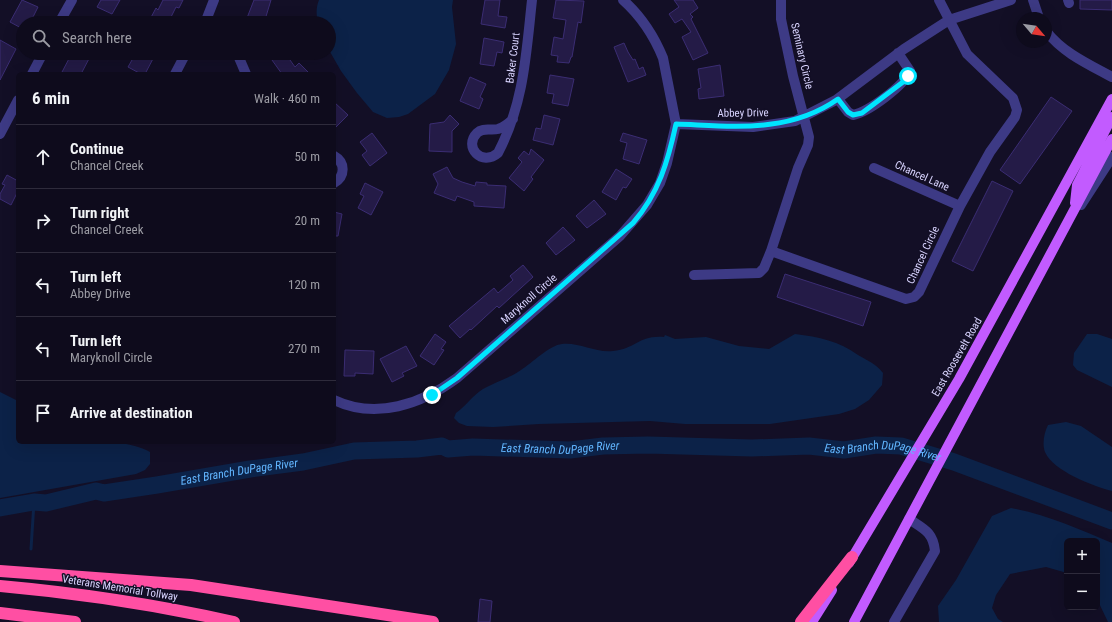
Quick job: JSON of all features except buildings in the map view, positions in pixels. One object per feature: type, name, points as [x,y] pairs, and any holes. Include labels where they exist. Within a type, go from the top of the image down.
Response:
[{"type":"highway","points":[[801,622],[852,557]]},
{"type":"highway","points":[[0,571],[191,585],[433,622]]},
{"type":"highway","name":"Veterans Memorial Tollway","points":[[0,586],[110,598],[234,622]]},
{"type":"highway","points":[[0,613],[75,622]]},
{"type":"main road","name":"East Roosevelt Road","points":[[812,622],[912,458],[1009,291],[1112,99]]},
{"type":"main road","points":[[1074,209],[1077,185],[1112,116]]},
{"type":"main road","points":[[854,622],[1112,138]]},
{"type":"main road","points":[[1009,291],[1025,300]]},
{"type":"street","points":[[63,16],[72,0]]},
{"type":"street","points":[[208,16],[214,0]]},
{"type":"street","name":"Baker Court","points":[[514,119],[520,97],[532,0]]},
{"type":"street","points":[[623,0],[641,19],[659,48],[663,58],[676,124]]},
{"type":"street","name":"Seminary Circle","points":[[781,0],[783,26],[793,76],[804,116]]},
{"type":"street","points":[[939,0],[949,20]]},
{"type":"street","name":"Abbey Drive","points":[[676,124],[753,126],[795,120],[838,99],[898,53],[949,20],[1011,0]]},
{"type":"street","points":[[1033,0],[1037,12]]},
{"type":"street","name":"Chancel Circle","points":[[771,251],[888,292],[910,298],[919,292],[960,206],[990,152],[1015,117],[1017,110],[1013,98],[968,54],[949,20]]},
{"type":"street","points":[[1052,37],[1060,46],[1071,54],[1112,77]]},
{"type":"street","points":[[838,99],[848,112],[853,115],[862,113],[903,82],[910,71],[898,53]]},
{"type":"street","points":[[33,72],[39,60]]},
{"type":"street","points":[[176,72],[182,60]]},
{"type":"street","points":[[240,60],[245,72]]},
{"type":"street","points":[[0,134],[16,104]]},
{"type":"street","points":[[694,275],[759,272],[764,268],[808,145],[808,129],[804,116]]},
{"type":"street","name":"Maryknoll Circle","points":[[336,401],[359,409],[413,403],[443,389],[457,378],[636,220],[660,183],[667,163],[676,124]]},
{"type":"street","points":[[336,157],[340,160],[343,169],[340,178],[336,181]]},
{"type":"street","points":[[1054,247],[1112,157]]},
{"type":"street","name":"Chancel Lane","points":[[874,168],[960,206]]},
{"type":"street","points":[[894,622],[934,551],[933,540],[926,530],[909,519]]},
{"type":"water","points":[[319,0],[453,0],[452,7],[456,44],[449,70],[435,94],[408,114],[399,117],[387,118],[373,112],[357,93],[335,60],[336,60],[336,16],[317,16]]},
{"type":"water","points":[[795,334],[828,340],[851,350],[871,362],[883,373],[882,385],[869,400],[855,409],[839,414],[770,424],[685,424],[650,421],[539,424],[493,427],[467,426],[459,423],[454,418],[456,413],[479,392],[517,373],[557,345],[568,344],[613,351],[627,348],[648,338],[664,337],[665,335],[675,339],[706,337],[739,346],[769,349]]},
{"type":"water","points":[[1087,334],[1097,334],[1112,339],[1112,387],[1077,370],[1073,365],[1074,353]]},
{"type":"water","points":[[0,392],[16,400],[16,444],[126,444],[150,452],[150,464],[145,470],[136,474],[0,498]]},
{"type":"water","points":[[1066,422],[1081,426],[1112,447],[1112,491],[1074,477],[1049,459],[1045,452],[1044,446],[1048,425]]},
{"type":"water","points":[[1011,508],[1050,518],[1075,527],[1112,543],[1112,622],[1108,622],[1100,605],[1100,538],[1064,538],[1064,572],[1046,567],[1010,574],[996,595],[992,608],[998,619],[1003,622],[939,622],[938,606],[956,580],[992,516]]},
{"type":"waterway","name":"East Branch DuPage River","points":[[0,508],[34,502],[46,503],[96,491],[104,493],[250,469],[303,462],[354,451],[417,449],[442,446],[448,449],[473,447],[570,450],[603,446],[648,445],[752,448],[809,446],[844,450],[876,445],[901,446],[954,462],[1112,521]]},
{"type":"waterway","points":[[31,549],[34,502]]},
{"type":"route","points":[[432,395],[443,389],[457,378],[633,223],[647,205],[660,183],[670,152],[676,124],[769,125],[795,120],[838,99],[848,112],[853,115],[862,113],[903,82],[908,76]]}]
